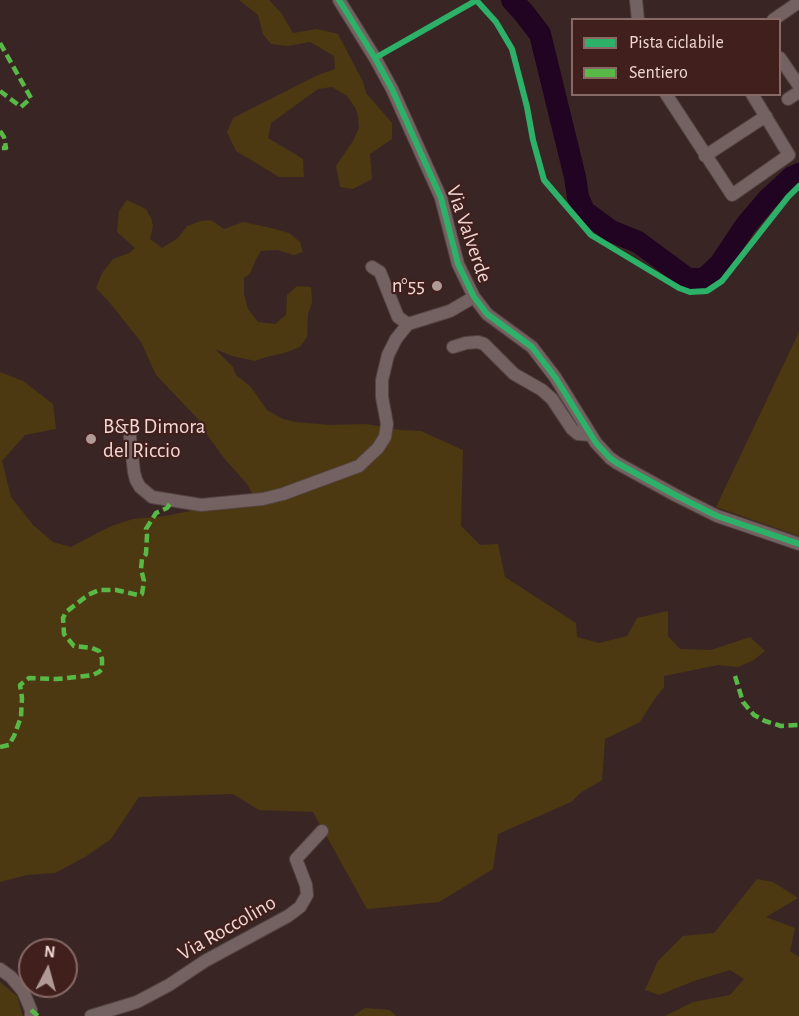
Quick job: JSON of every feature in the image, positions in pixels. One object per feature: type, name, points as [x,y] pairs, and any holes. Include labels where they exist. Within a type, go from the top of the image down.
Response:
[{"type":"street","name":"Via Valverde","points":[[339,0],[392,89],[441,198],[458,264],[474,297],[487,315],[532,347],[555,377],[596,443],[610,458],[676,496],[717,516],[799,544]]},
{"type":"street","points":[[636,0],[638,18]]},
{"type":"street","points":[[776,18],[799,2]]},
{"type":"street","points":[[781,59],[799,86]]},
{"type":"street","points":[[667,96],[732,195],[789,154],[753,96]]},
{"type":"street","points":[[705,156],[766,116]]},
{"type":"street","points":[[130,437],[134,472],[140,487],[152,497],[201,505],[264,499],[359,466],[378,448],[385,437],[387,424],[382,397],[382,380],[388,356],[396,339],[408,324],[398,317],[380,272],[372,267]]},
{"type":"street","name":"Via Valverde","points":[[408,324],[450,311],[474,297]]},
{"type":"street","name":"Via Valverde","points":[[453,347],[466,343],[484,344],[514,374],[542,390],[552,399],[572,429],[578,434],[591,435]]},
{"type":"street","name":"Via Roccolino","points":[[91,1016],[137,1002],[300,907],[307,895],[306,885],[296,859],[322,831]]},
{"type":"street","points":[[0,969],[11,977],[23,991],[34,1014]]},
{"type":"shaded area","points":[[239,0],[269,0],[282,14],[293,33],[317,29],[338,34],[363,82],[366,93],[392,123],[392,139],[370,154],[372,179],[353,189],[340,187],[336,166],[359,128],[356,109],[347,96],[332,87],[318,89],[271,123],[268,138],[303,159],[304,177],[279,177],[236,151],[227,132],[233,118],[316,76],[335,69],[334,56],[310,42],[288,46],[271,44],[263,34],[258,15]]},
{"type":"shaded area","points":[[127,200],[146,209],[153,226],[150,239],[162,248],[178,238],[187,226],[211,220],[224,229],[243,222],[271,228],[289,233],[300,242],[303,252],[294,255],[277,250],[261,251],[250,274],[244,278],[244,294],[248,309],[258,322],[275,324],[286,315],[287,295],[297,286],[311,287],[312,303],[308,314],[307,337],[300,347],[255,361],[232,356],[215,349],[233,367],[236,375],[250,386],[267,410],[283,419],[330,425],[366,424],[421,431],[463,450],[461,526],[480,545],[498,544],[505,577],[576,623],[577,637],[599,643],[627,636],[637,618],[668,611],[668,636],[680,649],[711,650],[750,637],[765,651],[754,660],[738,667],[718,665],[664,676],[664,687],[640,722],[605,739],[602,780],[580,793],[571,802],[498,834],[493,869],[439,902],[367,909],[313,812],[259,810],[233,794],[139,797],[111,839],[85,857],[55,873],[27,875],[0,882],[0,372],[23,381],[53,404],[56,429],[25,435],[2,461],[11,497],[33,525],[53,542],[71,547],[109,527],[133,519],[165,516],[231,503],[252,493],[224,458],[198,419],[156,375],[141,342],[96,288],[102,273],[113,259],[135,248],[117,232],[119,211]]},
{"type":"shaded area","points":[[799,332],[799,536],[716,507]]},
{"type":"shaded area","points":[[757,879],[773,882],[798,898],[766,917],[795,928],[790,951],[799,957],[799,1016],[665,1016],[693,1002],[730,995],[744,979],[730,970],[659,995],[645,990],[658,961],[683,936],[714,933]]},
{"type":"shaded area","points":[[0,982],[17,996],[23,1016],[0,1016]]},
{"type":"shaded area","points":[[365,1008],[390,1010],[396,1016],[353,1016]]},
{"type":"waterway","points":[[512,0],[540,34],[578,197],[584,211],[611,231],[638,242],[688,279],[704,279],[720,264],[746,225],[768,199],[792,177],[799,174]]},
{"type":"marked path","points":[[0,43],[31,98],[21,107],[0,91]]},
{"type":"marked path","points":[[0,131],[6,148],[0,148]]},
{"type":"marked path","points":[[0,747],[9,745],[14,736],[21,717],[20,685],[29,678],[57,679],[93,675],[102,669],[99,651],[74,646],[64,634],[63,618],[66,612],[88,595],[99,590],[142,594],[144,581],[141,569],[142,559],[146,554],[146,529],[156,513],[167,508],[172,501]]},
{"type":"marked path","points":[[735,676],[743,702],[754,715],[781,726],[799,725]]},
{"type":"marked path","points":[[31,1010],[38,1016]]},
{"type":"cycle path","points":[[339,0],[392,89],[441,198],[458,264],[474,297],[487,314],[532,347],[555,377],[596,443],[617,463],[717,516],[799,544]]},
{"type":"cycle path","points":[[375,58],[477,0]]},
{"type":"cycle path","points":[[477,1],[496,22],[512,49],[544,180],[591,235],[679,288],[690,292],[707,291],[722,281],[799,186]]},
{"type":"place","name":"n°55","points":[[437,286]]},
{"type":"place","name":"B&B Dimora del Riccio","points":[[91,439]]}]
